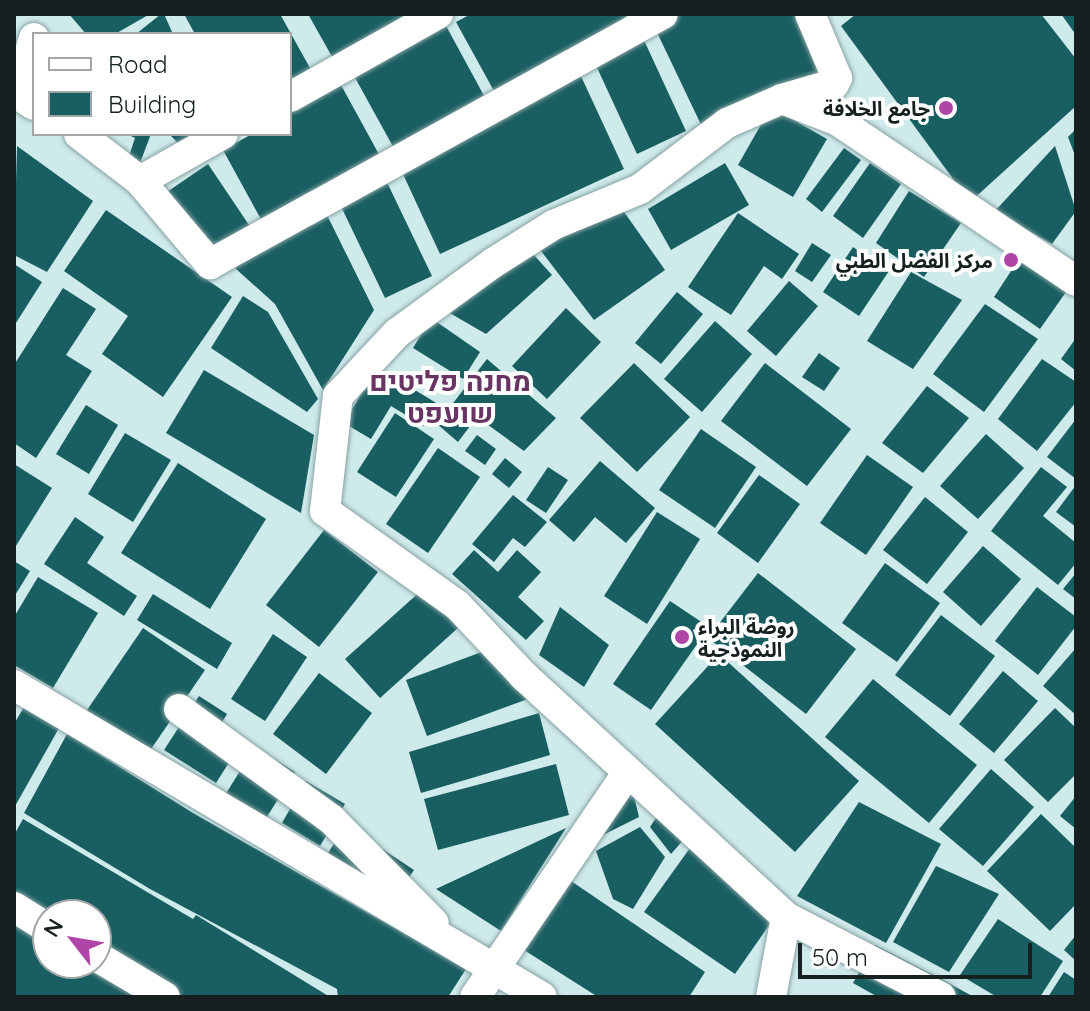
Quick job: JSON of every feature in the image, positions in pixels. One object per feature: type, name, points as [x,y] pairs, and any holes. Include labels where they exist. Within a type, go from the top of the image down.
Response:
[{"type":"street","points":[[292,96],[438,14]]},
{"type":"street","points":[[82,136],[140,181],[210,264],[663,14]]},
{"type":"street","points":[[810,14],[837,78],[834,84],[782,99],[727,123],[640,189],[553,225],[493,263],[397,333],[338,396],[325,511],[457,605],[627,773],[786,917],[941,997]]},
{"type":"street","points":[[32,46],[17,94],[32,104]]},
{"type":"street","points":[[782,99],[838,121],[1076,281]]},
{"type":"street","points":[[140,181],[219,136]]},
{"type":"street","points":[[14,685],[466,956],[542,997]]},
{"type":"street","points":[[179,709],[331,819],[466,956]]},
{"type":"street","points":[[475,997],[627,773]]},
{"type":"street","points":[[14,907],[32,918]]},
{"type":"street","points":[[771,997],[786,917]]},
{"type":"street","points":[[112,966],[165,997]]},
{"type":"building","points":[[69,14],[150,14],[118,32],[84,32]]},
{"type":"building","points":[[164,14],[172,32],[138,32]]},
{"type":"building","points":[[184,14],[280,14],[290,32],[194,32]]},
{"type":"building","points":[[308,14],[435,14],[339,69]]},
{"type":"building","points":[[471,14],[625,14],[626,17],[494,91],[456,22]]},
{"type":"building","points":[[673,14],[797,14],[826,74],[705,133],[653,24]]},
{"type":"building","points":[[856,14],[1041,14],[1076,59],[1076,106],[970,202],[841,26]]},
{"type":"building","points":[[1061,14],[1076,14],[1076,35]]},
{"type":"building","points":[[445,24],[488,103],[396,152],[353,74]]},
{"type":"building","points":[[292,36],[315,77],[292,90]]},
{"type":"building","points":[[642,36],[686,131],[637,154],[593,59]]},
{"type":"building","points":[[580,74],[624,169],[440,254],[396,159]]},
{"type":"building","points":[[341,85],[381,158],[263,223],[223,150],[248,136],[292,136],[292,112]]},
{"type":"building","points":[[771,107],[827,139],[793,197],[738,165]]},
{"type":"building","points":[[1076,129],[1076,158],[1068,137]]},
{"type":"building","points":[[131,136],[150,136],[140,163],[128,159],[135,138]]},
{"type":"building","points":[[171,136],[190,136],[179,144]]},
{"type":"building","points":[[17,146],[93,201],[47,272],[14,255]]},
{"type":"building","points":[[1055,146],[1076,211],[1052,244],[995,211]]},
{"type":"building","points":[[844,148],[861,160],[822,212],[806,199]]},
{"type":"building","points":[[725,163],[749,205],[671,250],[648,209]]},
{"type":"building","points":[[870,163],[901,184],[863,238],[833,216]]},
{"type":"building","points":[[208,164],[253,231],[209,261],[164,194]]},
{"type":"building","points":[[383,174],[432,276],[385,298],[336,196]]},
{"type":"building","points":[[909,191],[961,223],[924,277],[876,243]]},
{"type":"building","points":[[324,209],[374,310],[323,390],[275,304],[225,259]]},
{"type":"building","points":[[622,209],[665,270],[594,320],[538,247]]},
{"type":"building","points":[[106,210],[232,297],[163,397],[102,354],[128,316],[64,271]]},
{"type":"building","points":[[738,213],[799,254],[782,279],[764,266],[731,315],[688,287]]},
{"type":"building","points":[[812,243],[831,255],[812,282],[795,271]]},
{"type":"building","points":[[524,244],[552,275],[486,334],[448,312]]},
{"type":"building","points":[[853,247],[889,271],[859,316],[823,292]]},
{"type":"building","points":[[1023,253],[1073,282],[1040,329],[994,297]]},
{"type":"building","points":[[14,264],[42,282],[14,326]]},
{"type":"building","points":[[911,272],[962,300],[913,369],[867,341]]},
{"type":"building","points":[[789,281],[818,306],[776,356],[747,331]]},
{"type":"building","points":[[63,288],[96,309],[66,355],[92,371],[36,458],[14,443],[14,365]]},
{"type":"building","points":[[677,292],[703,314],[661,364],[635,343]]},
{"type":"building","points":[[243,296],[268,312],[318,399],[307,412],[211,348]]},
{"type":"building","points":[[985,304],[1038,339],[984,412],[933,374]]},
{"type":"building","points":[[566,308],[601,342],[547,399],[512,366]]},
{"type":"building","points":[[431,318],[480,352],[463,379],[413,348]]},
{"type":"building","points":[[715,321],[752,354],[702,412],[664,379]]},
{"type":"building","points":[[1076,338],[1076,371],[1061,359]]},
{"type":"building","points":[[819,353],[840,368],[824,391],[802,377]]},
{"type":"building","points":[[487,359],[556,418],[524,451],[477,417],[458,442],[437,424]]},
{"type":"building","points":[[1042,359],[1076,382],[1076,402],[1037,451],[998,419]]},
{"type":"building","points":[[634,363],[690,417],[637,472],[580,418]]},
{"type":"building","points":[[765,363],[851,429],[807,486],[721,421]]},
{"type":"building","points":[[377,367],[438,404],[424,426],[391,406],[371,439],[344,423]]},
{"type":"building","points":[[204,370],[314,435],[301,513],[166,433]]},
{"type":"building","points":[[927,386],[969,418],[923,473],[882,443]]},
{"type":"building","points":[[86,405],[118,425],[89,474],[56,454]]},
{"type":"building","points":[[395,413],[434,439],[396,497],[357,472]]},
{"type":"building","points":[[1076,419],[1076,479],[1047,457]]},
{"type":"building","points":[[701,429],[756,467],[715,528],[659,490]]},
{"type":"building","points":[[125,433],[171,460],[133,522],[88,494]]},
{"type":"building","points":[[986,434],[1024,468],[978,519],[940,486]]},
{"type":"building","points":[[477,435],[496,449],[485,465],[465,451]]},
{"type":"building","points":[[438,448],[480,477],[428,553],[386,524]]},
{"type":"building","points":[[867,455],[913,487],[866,555],[820,523]]},
{"type":"building","points":[[505,458],[522,472],[509,488],[492,474]]},
{"type":"building","points":[[600,461],[655,508],[626,543],[595,517],[574,542],[549,520]]},
{"type":"building","points":[[178,463],[266,519],[210,609],[121,553]]},
{"type":"building","points":[[14,464],[52,488],[14,549]]},
{"type":"building","points":[[548,467],[568,480],[546,513],[526,500]]},
{"type":"building","points":[[1041,467],[1067,487],[1043,516],[1076,543],[1076,563],[1058,585],[991,531]]},
{"type":"building","points":[[759,475],[800,504],[758,563],[717,533]]},
{"type":"building","points":[[1076,485],[1076,527],[1056,512]]},
{"type":"building","points":[[513,495],[547,522],[525,547],[513,538],[494,562],[472,544]]},
{"type":"building","points":[[925,497],[968,532],[927,584],[883,550]]},
{"type":"building","points":[[657,512],[700,539],[647,624],[604,596]]},
{"type":"building","points":[[75,517],[104,537],[87,563],[137,596],[124,616],[44,564]]},
{"type":"building","points":[[324,530],[378,572],[319,647],[266,605]]},
{"type":"building","points":[[983,546],[1021,579],[981,626],[943,592]]},
{"type":"building","points":[[474,550],[498,572],[517,550],[541,572],[518,597],[544,621],[526,640],[452,574]]},
{"type":"building","points":[[14,561],[30,571],[14,597]]},
{"type":"building","points":[[885,563],[940,603],[897,662],[842,623]]},
{"type":"building","points":[[758,573],[856,649],[806,714],[708,638]]},
{"type":"building","points":[[1076,573],[1076,599],[1063,589]]},
{"type":"building","points":[[38,577],[98,613],[53,688],[14,665],[14,617]]},
{"type":"building","points":[[1037,587],[1076,617],[1076,626],[1038,675],[995,641]]},
{"type":"building","points":[[423,589],[458,628],[380,698],[345,659]]},
{"type":"building","points":[[153,594],[232,643],[217,669],[137,620]]},
{"type":"building","points":[[670,601],[709,627],[651,710],[613,684]]},
{"type":"building","points":[[560,607],[609,645],[584,687],[539,655]]},
{"type":"building","points":[[941,615],[995,656],[950,716],[895,675]]},
{"type":"building","points":[[143,628],[205,670],[147,755],[85,713]]},
{"type":"building","points":[[273,634],[307,657],[265,721],[231,699]]},
{"type":"building","points":[[1076,648],[1076,715],[1043,686]]},
{"type":"building","points":[[487,650],[536,696],[427,736],[406,680]]},
{"type":"building","points":[[719,654],[859,781],[795,852],[655,724]]},
{"type":"building","points":[[1003,671],[1038,701],[994,753],[959,724]]},
{"type":"building","points":[[319,673],[372,713],[326,774],[273,734]]},
{"type":"building","points":[[873,679],[977,765],[929,823],[825,737]]},
{"type":"building","points":[[199,696],[227,714],[221,724],[244,739],[216,783],[164,750]]},
{"type":"building","points":[[24,707],[59,728],[14,808],[14,724]]},
{"type":"building","points":[[1055,708],[1076,728],[1076,774],[1048,802],[1004,760]]},
{"type":"building","points":[[539,713],[550,755],[421,793],[409,752]]},
{"type":"building","points":[[67,734],[193,813],[466,969],[448,997],[338,997],[337,989],[150,889],[24,813]]},
{"type":"building","points":[[255,747],[295,772],[265,820],[225,795]]},
{"type":"building","points":[[556,764],[569,815],[438,850],[424,799]]},
{"type":"building","points":[[991,769],[1034,807],[983,866],[939,829]]},
{"type":"building","points":[[306,781],[345,804],[320,846],[282,823]]},
{"type":"building","points":[[632,788],[639,817],[601,836]]},
{"type":"building","points":[[1076,796],[1076,829],[1060,816]]},
{"type":"building","points":[[859,802],[941,844],[886,943],[797,896]]},
{"type":"building","points":[[660,812],[685,838],[671,854],[650,827]]},
{"type":"building","points":[[1041,814],[1076,848],[1076,904],[1050,931],[987,871]]},
{"type":"building","points":[[23,819],[193,919],[196,915],[330,997],[175,997],[112,957],[112,899],[32,899],[32,907],[14,898],[14,835]]},
{"type":"building","points":[[346,825],[414,870],[396,897],[328,853]]},
{"type":"building","points":[[640,827],[665,857],[633,909],[613,899],[596,851]]},
{"type":"building","points":[[566,828],[501,931],[436,889]]},
{"type":"building","points":[[690,848],[779,911],[735,974],[644,912]]},
{"type":"building","points":[[936,866],[999,894],[949,972],[893,942]]},
{"type":"building","points":[[571,881],[705,972],[689,997],[598,997],[524,950]]},
{"type":"building","points":[[14,919],[32,930],[32,979],[112,979],[112,975],[156,997],[14,997]]},
{"type":"building","points":[[998,919],[1063,961],[1040,997],[997,997],[960,975]]},
{"type":"building","points":[[1076,935],[1076,961],[1064,950]]},
{"type":"building","points":[[875,945],[974,997],[878,997],[853,983]]},
{"type":"building","points":[[1064,972],[1076,980],[1076,997],[1048,997]]},
{"type":"place","name":"جامع الخلافة","points":[[946,108]]},
{"type":"place","name":"مركز الفضل الطبي","points":[[1011,260]]},
{"type":"place","name":"روضة البراء النموذجية","points":[[682,637]]},
{"type":"district","name":"מחנה פליטים שועפט","points":[[450,397]]}]
